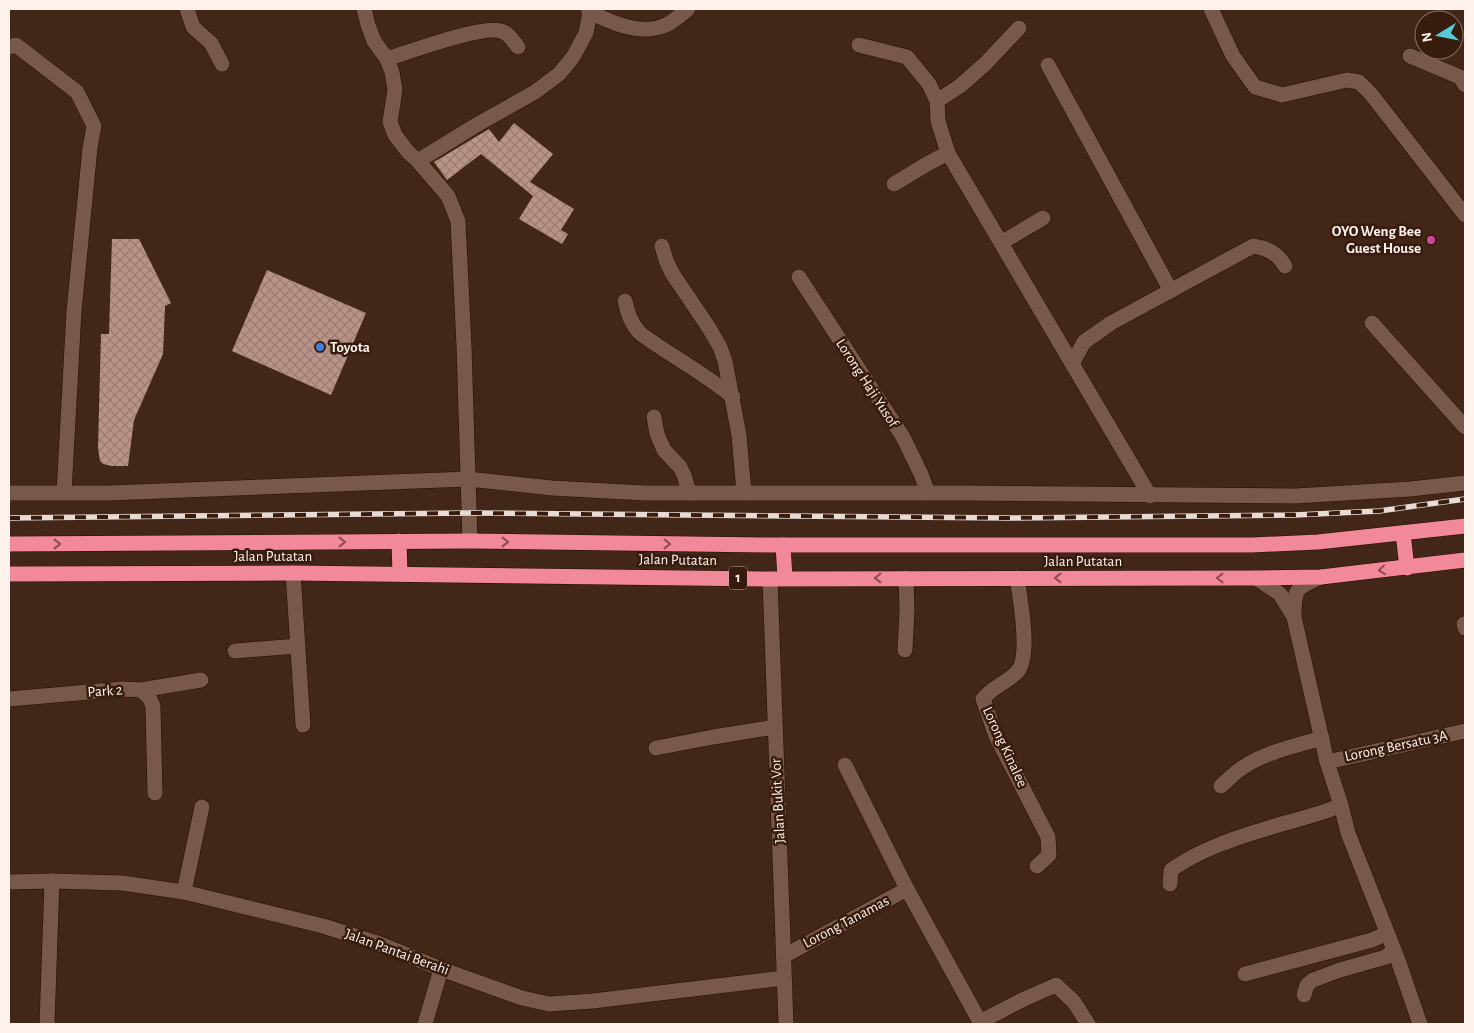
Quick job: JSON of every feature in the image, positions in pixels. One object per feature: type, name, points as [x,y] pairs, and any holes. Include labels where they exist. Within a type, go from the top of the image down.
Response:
[{"type":"highway","name":"Jalan Putatan","points":[[9,544],[470,541],[783,546],[1252,545],[1318,542],[1465,526]]},
{"type":"highway","points":[[1403,534],[1407,568]]},
{"type":"highway","points":[[399,542],[400,574]]},
{"type":"highway","points":[[783,546],[785,578]]},
{"type":"highway","name":"Jalan Putatan","points":[[9,574],[293,573],[770,579],[1256,578],[1321,576],[1407,568],[1465,560]]},
{"type":"street","points":[[187,9],[193,27],[211,43],[222,64]]},
{"type":"street","points":[[364,9],[374,42],[387,59],[392,72],[395,90],[390,122],[401,145],[418,160],[448,196],[458,221],[470,541]]},
{"type":"street","points":[[418,160],[535,92],[558,74],[573,57],[586,33],[589,11],[622,25],[648,29],[664,26],[688,9]]},
{"type":"street","points":[[1210,9],[1233,56],[1254,87],[1282,95],[1347,80],[1359,82],[1371,94],[1465,215]]},
{"type":"street","points":[[937,101],[960,86],[985,64],[1019,28]]},
{"type":"street","points":[[387,59],[455,38],[495,30],[503,31],[518,47]]},
{"type":"street","points":[[11,44],[77,92],[94,126],[90,148],[74,311],[64,493]]},
{"type":"street","points":[[859,45],[906,57],[929,84],[937,101],[938,121],[948,153],[1150,496]]},
{"type":"street","points":[[1410,56],[1460,77],[1465,85]]},
{"type":"street","points":[[1048,65],[1171,291]]},
{"type":"street","points":[[894,184],[948,153]]},
{"type":"street","points":[[1001,244],[1043,218]]},
{"type":"street","points":[[662,246],[672,273],[720,347],[725,361],[739,436],[744,492]]},
{"type":"street","points":[[1072,364],[1084,342],[1111,323],[1252,246],[1264,247],[1280,258],[1285,266]]},
{"type":"street","name":"Lorong Haji Yusof","points":[[799,278],[902,437],[921,474],[928,493]]},
{"type":"street","points":[[625,301],[630,319],[641,334],[733,397]]},
{"type":"street","points":[[1372,323],[1465,427]]},
{"type":"street","points":[[654,417],[657,434],[664,450],[680,467],[689,493]]},
{"type":"street","points":[[9,493],[110,493],[468,479],[591,491],[1296,496],[1410,489],[1465,482]]},
{"type":"street","points":[[293,573],[303,725]]},
{"type":"street","points":[[1321,576],[1298,588],[1294,596],[1294,617],[1327,762],[1348,833],[1394,950],[1420,1024]]},
{"type":"street","points":[[905,650],[906,578]]},
{"type":"street","name":"Lorong Kinalee","points":[[1017,578],[1024,631],[1023,665],[1017,673],[989,692],[983,700],[996,736],[1048,837],[1049,854],[1037,866]]},
{"type":"street","points":[[1256,578],[1280,594],[1294,617]]},
{"type":"street","name":"Jalan Bukit Vor","points":[[770,579],[786,1024]]},
{"type":"street","points":[[235,652],[298,646]]},
{"type":"street","name":"Park 2","points":[[9,699],[123,689],[141,690],[200,680]]},
{"type":"street","points":[[141,690],[149,697],[153,706],[155,793]]},
{"type":"street","points":[[656,748],[775,727]]},
{"type":"street","name":"Lorong Bersatu 3A","points":[[1327,762],[1465,731]]},
{"type":"street","points":[[1221,786],[1241,768],[1252,762],[1276,752],[1322,738]]},
{"type":"street","points":[[845,765],[979,1023],[1022,1000],[1056,985],[1074,1002],[1088,1024]]},
{"type":"street","points":[[1170,884],[1171,870],[1210,848],[1274,826],[1328,812],[1341,805]]},
{"type":"street","points":[[184,892],[202,807]]},
{"type":"street","points":[[47,1024],[52,881]]},
{"type":"street","name":"Jalan Pantai Berahi","points":[[9,882],[122,883],[184,892],[322,926],[380,944],[441,969],[522,998],[549,1004],[593,1001],[784,978]]},
{"type":"street","name":"Lorong Tanamas","points":[[784,956],[908,889]]},
{"type":"street","points":[[1245,974],[1372,940],[1387,933]]},
{"type":"street","points":[[1304,995],[1307,985],[1312,980],[1386,957],[1394,950]]},
{"type":"street","points":[[425,1024],[441,969]]},
{"type":"building","points":[[514,123],[553,154],[530,182],[574,209],[561,230],[568,234],[562,244],[519,219],[533,196],[481,154],[447,180],[434,162],[489,129],[499,142]]},
{"type":"building","points":[[112,239],[139,239],[171,303],[165,306],[163,354],[134,420],[128,466],[103,464],[100,461],[98,448],[101,334],[109,334]]},
{"type":"building","points":[[267,270],[366,313],[331,395],[232,351]]},
{"type":"railway","points":[[9,518],[470,513],[1008,518],[1295,515],[1379,511],[1465,499]]},
{"type":"place","name":"OYO Weng Bee Guest House","points":[[1431,240]]},
{"type":"place","name":"Toyota","points":[[320,347]]}]
